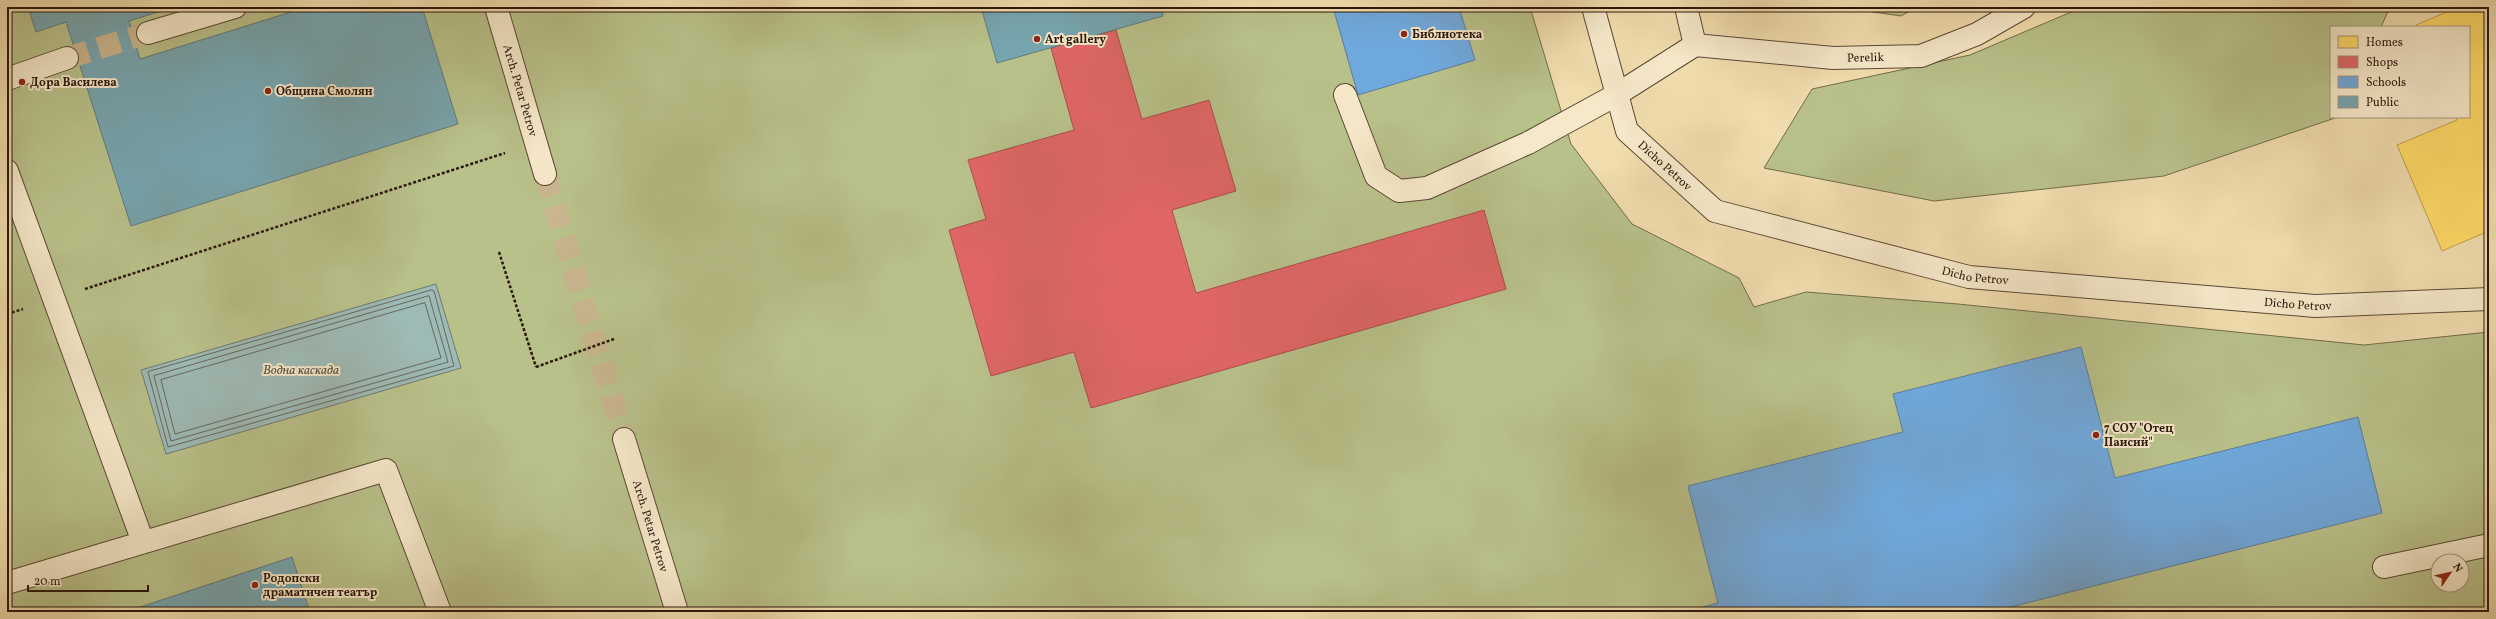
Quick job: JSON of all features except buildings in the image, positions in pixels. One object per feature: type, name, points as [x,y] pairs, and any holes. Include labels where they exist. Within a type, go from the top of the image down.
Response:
[{"type":"street","points":[[148,33],[235,7]]},
{"type":"street","name":"Arch. Petar Petrov","points":[[496,7],[545,174]]},
{"type":"street","name":"Dicho Petrov","points":[[1594,7],[1626,131],[1715,211],[1969,277],[2316,306],[2489,299]]},
{"type":"street","points":[[1345,95],[1376,176],[1399,191],[1427,188],[1528,143],[1616,95],[1695,45],[1686,7]]},
{"type":"street","name":"Perelik","points":[[1695,45],[1833,58],[1921,56],[1976,34],[2024,7]]},
{"type":"street","points":[[8,75],[67,58]]},
{"type":"street","points":[[7,171],[142,542]]},
{"type":"street","name":"Arch. Petar Petrov","points":[[624,439],[677,612]]},
{"type":"street","points":[[7,583],[386,470],[440,612]]},
{"type":"street","points":[[2384,567],[2489,545]]},
{"type":"path","points":[[7,314],[536,143]]},
{"type":"path","points":[[499,252],[536,367],[614,339]]},
{"type":"green space","points":[[7,7],[1530,7],[1571,144],[1632,224],[1739,278],[1754,307],[1806,292],[1958,304],[2364,345],[2489,332],[2489,612],[7,612]]},
{"type":"green space","points":[[1840,7],[1917,7],[1901,16]]},
{"type":"green space","points":[[2083,7],[2390,7],[2381,26],[2330,26],[2330,118],[2335,118],[2164,176],[1934,201],[1764,168],[1812,89],[1970,55]]},
{"type":"water","name":"Водна каскада","points":[[436,284],[461,368],[166,454],[141,370]]},
{"type":"tunnel","points":[[67,58],[148,33]]},
{"type":"tunnel","points":[[545,174],[624,439]]},
{"type":"place","name":"Библиотека","points":[[1404,34]]},
{"type":"place","name":"Art gallery","points":[[1037,39]]},
{"type":"place","name":"Дора Василева","points":[[22,82]]},
{"type":"place","name":"Община Смолян","points":[[268,91]]},
{"type":"place","name":"7 СОУ \"Отец Паисий\"","points":[[2096,435]]},
{"type":"place","name":"Родопски драматичен театър","points":[[255,585]]}]
